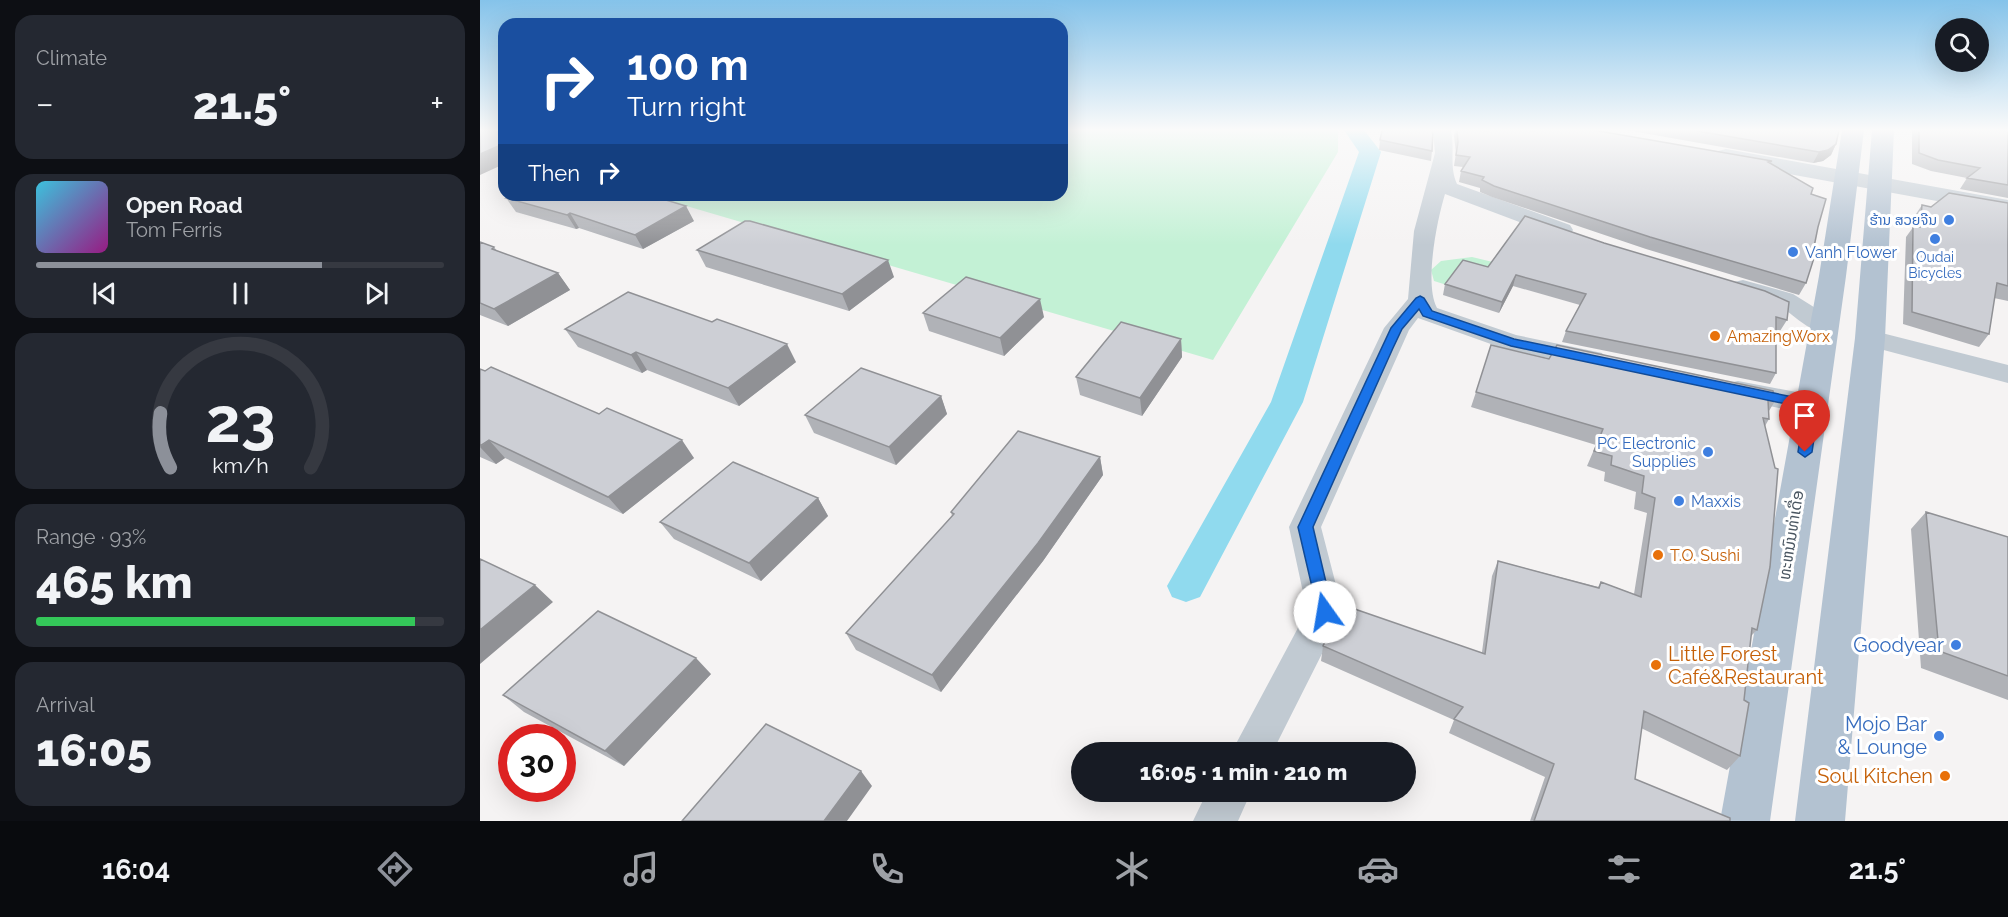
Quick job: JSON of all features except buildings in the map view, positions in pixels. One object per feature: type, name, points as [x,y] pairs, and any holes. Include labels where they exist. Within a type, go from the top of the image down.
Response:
[{"type":"main road","points":[[1820,821],[1870,338],[1860,168]]},
{"type":"main road","points":[[1862,180],[1867,168]]},
{"type":"main road","name":"ທະຫນົນທ່າເດື່ອ","points":[[1745,821],[1824,325],[1834,274],[1862,180]]},
{"type":"street","points":[[1442,168],[1426,227],[1419,266],[1420,300],[1427,313],[1511,342],[1615,364]]},
{"type":"street","points":[[1797,168],[2008,207]]},
{"type":"street","points":[[1442,174],[1449,188],[1484,203],[1582,237]]},
{"type":"street","points":[[1719,280],[1784,299],[1824,325]]},
{"type":"street","points":[[1257,742],[1325,612],[1305,527],[1386,348],[1397,328],[1420,300]]},
{"type":"street","points":[[1870,338],[2008,374]]},
{"type":"street","points":[[1720,386],[1812,405]]},
{"type":"street","points":[[1215,821],[1225,802]]},
{"type":"green space","points":[[1068,168],[1328,168],[1213,360],[670,201],[1068,201]]},
{"type":"green space","points":[[1472,257],[1501,264],[1450,286],[1434,281],[1431,270],[1441,261]]},
{"type":"waterway","points":[[1186,586],[1287,402],[1365,168]]},
{"type":"place","name":"ຮ້ານ ສວຍຈີນ","points":[[1949,220]]},
{"type":"place","name":"Oudai Bicycles","points":[[1935,239]]},
{"type":"place","name":"Vanh Flower","points":[[1793,252]]},
{"type":"place","name":"AmazingWorx","points":[[1715,336]]},
{"type":"place","name":"PC Electronic Supplies","points":[[1708,452]]},
{"type":"place","name":"Maxxis","points":[[1679,501]]},
{"type":"place","name":"T.O. Sushi","points":[[1658,555]]},
{"type":"place","name":"Goodyear","points":[[1956,645]]},
{"type":"place","name":"Little Forest Café&Restaurant","points":[[1656,665]]},
{"type":"place","name":"Mojo Bar & Lounge","points":[[1939,736]]},
{"type":"place","name":"Soul Kitchen","points":[[1945,776]]},
{"type":"route","points":[[1325,612],[1305,527],[1386,348],[1397,328],[1420,300],[1427,313],[1511,342],[1812,405],[1805,452]]}]
